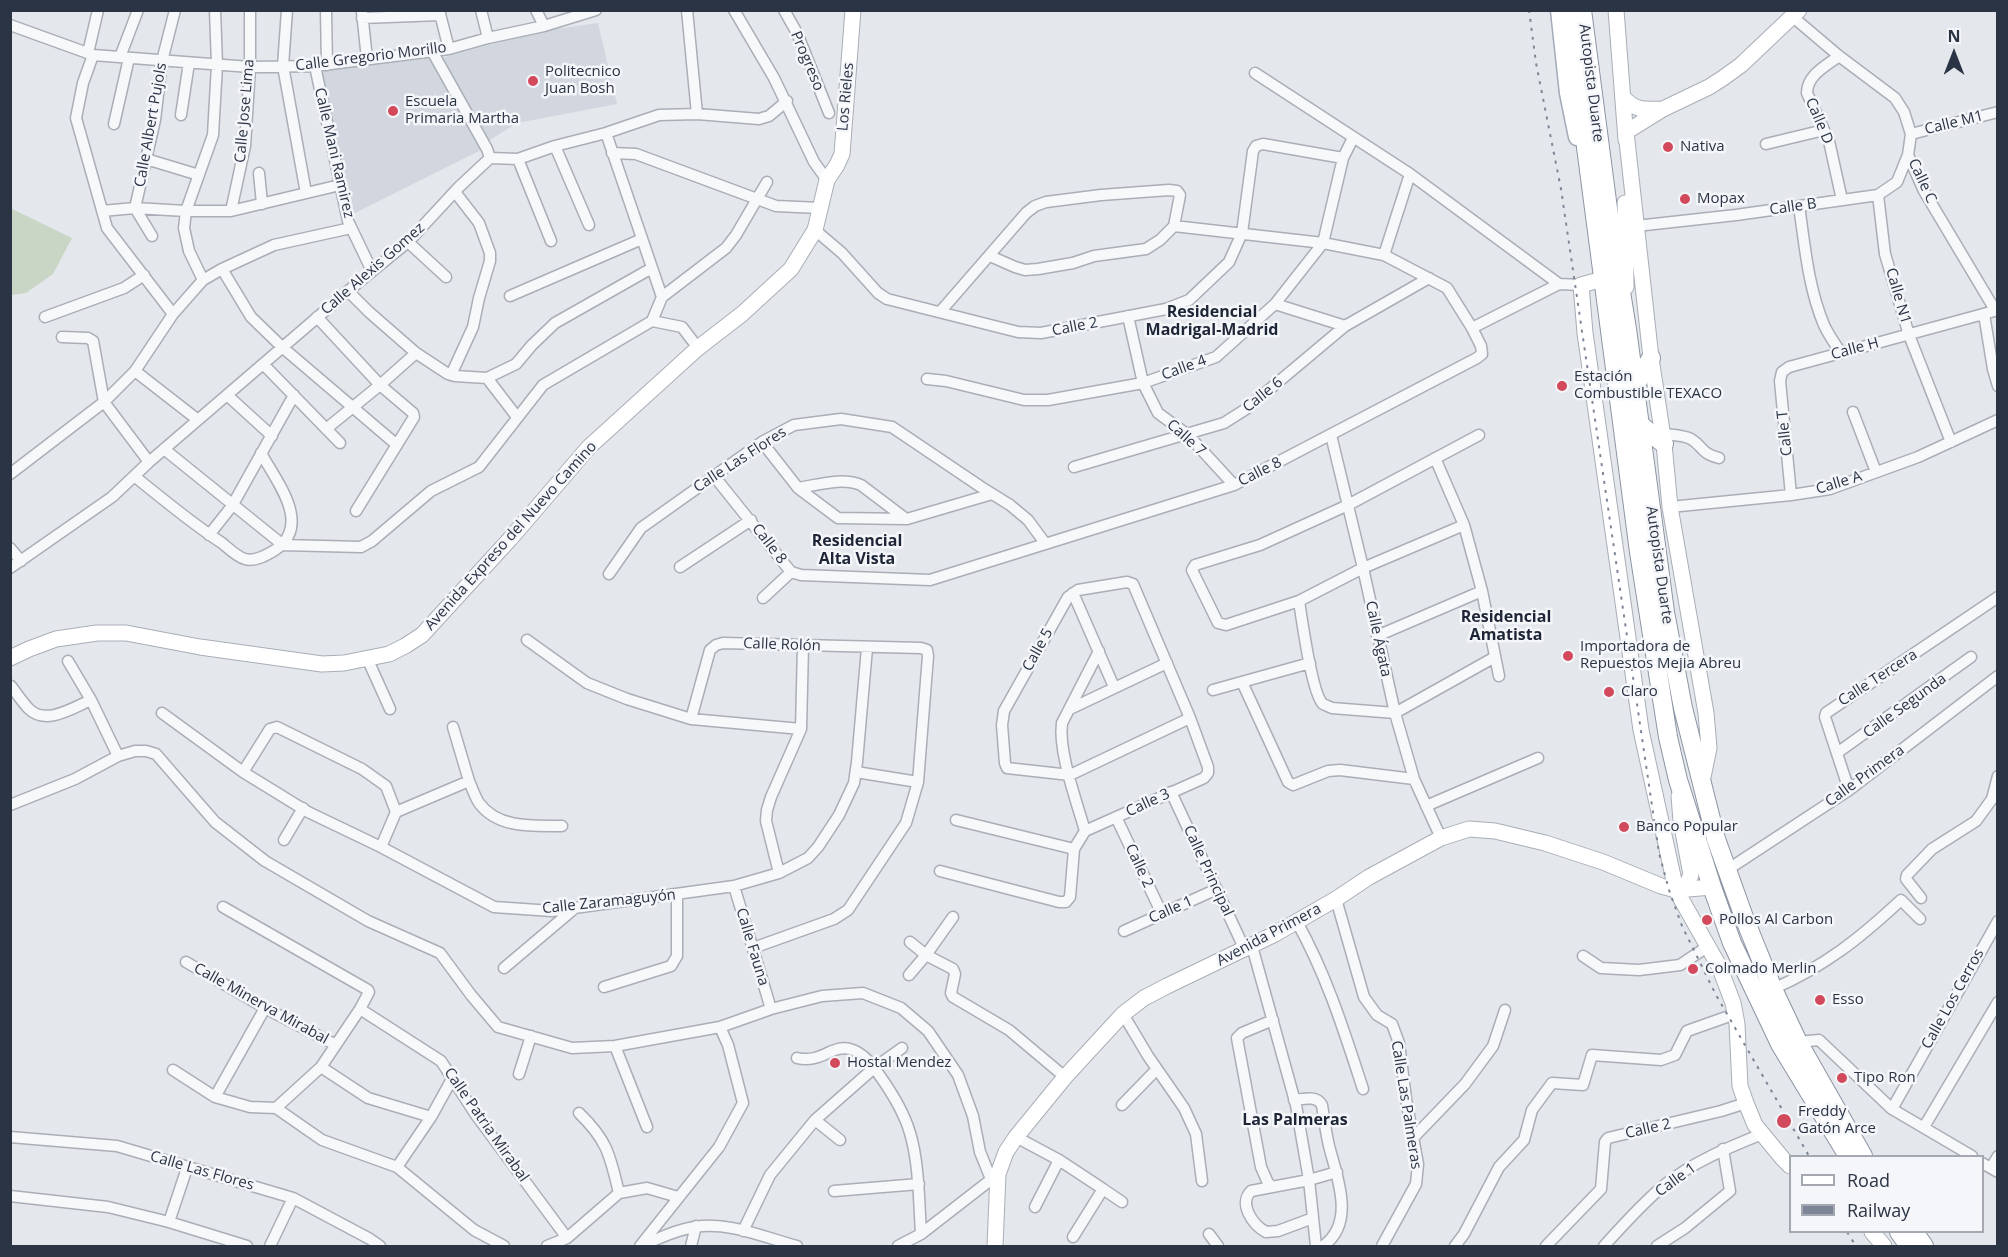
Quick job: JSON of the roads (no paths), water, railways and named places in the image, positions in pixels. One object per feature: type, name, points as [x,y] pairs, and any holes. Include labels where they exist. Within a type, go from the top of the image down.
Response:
[{"type":"highway","name":"Autopista Duarte","points":[[1568,10],[1581,53],[1627,329],[1665,612],[1683,708],[1712,825],[1773,989],[1798,1042],[1862,1155]]},
{"type":"highway","name":"Autopista Duarte","points":[[1582,10],[1581,53],[1603,279],[1639,552],[1668,737],[1677,780],[1732,943],[1780,1044],[1847,1155]]},
{"type":"highway","points":[[1634,388],[1651,358]]},
{"type":"highway","points":[[1638,423],[1663,439]]},
{"type":"highway","points":[[1900,1233],[1909,1246]]},
{"type":"highway","points":[[1915,1233],[1924,1246]]},
{"type":"main road","points":[[1559,10],[1568,93],[1600,250]]},
{"type":"main road","points":[[1590,10],[1610,224]]},
{"type":"street","points":[[98,10],[91,54],[76,118],[106,228],[173,314]]},
{"type":"street","points":[[114,124],[125,58],[138,10]]},
{"type":"street","name":"Calle Albert Pujols","points":[[152,236],[135,208],[155,120],[162,61],[175,10]]},
{"type":"street","points":[[203,280],[189,251],[184,228],[186,211],[213,135],[217,64],[215,10]]},
{"type":"street","name":"Calle Jose Lima","points":[[231,211],[245,146],[250,67],[250,10]]},
{"type":"street","points":[[287,10],[283,66],[306,193]]},
{"type":"street","name":"Calle Mani Ramirez","points":[[326,10],[327,64]]},
{"type":"street","points":[[481,10],[488,38]]},
{"type":"street","points":[[536,10],[544,26]]},
{"type":"street","name":"Calle Gregorio Morillo","points":[[10,25],[91,54],[250,67],[315,66],[449,49],[544,26],[596,10]]},
{"type":"street","points":[[687,10],[697,114]]},
{"type":"street","points":[[734,10],[787,101],[814,162],[827,180]]},
{"type":"street","name":"Progreso","points":[[783,10],[797,33],[828,113]]},
{"type":"street","points":[[1610,10],[1625,124],[1627,329]]},
{"type":"street","points":[[1616,10],[1636,226],[1670,507],[1706,713],[1708,748],[1702,784]]},
{"type":"street","name":"Los Rieles","points":[[827,180],[842,154],[853,11]]},
{"type":"street","points":[[367,59],[362,14],[440,13],[449,49]]},
{"type":"street","points":[[1625,124],[1663,109],[1723,78],[1741,65],[1796,14]]},
{"type":"street","name":"Calle C","points":[[1796,14],[1839,56],[1895,98],[1904,112],[1911,134],[1908,155],[1924,192],[1996,310]]},
{"type":"street","points":[[432,51],[490,158],[518,159],[659,115],[697,114],[759,119],[769,116],[787,101]]},
{"type":"street","name":"Calle D","points":[[1839,56],[1810,78],[1807,93],[1829,141],[1842,200]]},
{"type":"street","points":[[181,115],[189,63]]},
{"type":"street","name":"Calle Mani Ramirez","points":[[315,66],[348,221],[372,271]]},
{"type":"street","points":[[1255,73],[1410,174],[1559,285]]},
{"type":"street","points":[[1623,97],[1630,106],[1663,109]]},
{"type":"street","name":"Calle M1","points":[[1911,134],[1996,116]]},
{"type":"street","points":[[1766,144],[1824,130]]},
{"type":"street","points":[[606,133],[662,297]]},
{"type":"street","name":"Calle 4","points":[[927,379],[946,381],[1024,400],[1048,400],[1143,383],[1216,357],[1275,304],[1323,243],[1343,158],[1353,138]]},
{"type":"street","name":"Calle 2","points":[[815,230],[842,253],[886,299],[1030,334],[1166,309],[1189,300],[1229,262],[1242,233],[1253,152],[1256,146],[1263,144],[1343,158]]},
{"type":"street","points":[[555,146],[589,225]]},
{"type":"street","points":[[612,153],[636,154],[776,206],[820,208]]},
{"type":"street","points":[[1878,195],[1897,182],[1908,155]]},
{"type":"street","name":"Calle Alexis Gomez","points":[[10,568],[112,497],[282,347],[408,242],[490,158]]},
{"type":"street","points":[[146,159],[199,175]]},
{"type":"street","points":[[518,159],[551,241]]},
{"type":"street","points":[[259,173],[262,204]]},
{"type":"street","points":[[1384,255],[1410,174]]},
{"type":"street","name":"Avenida Expreso del Nuevo Camino","points":[[10,658],[56,639],[98,633],[126,633],[200,647],[322,664],[344,663],[389,654],[422,635],[590,447],[698,348],[742,314],[791,269],[815,230],[827,180]]},
{"type":"street","points":[[164,449],[283,545],[361,547],[372,541],[431,491],[479,467],[547,381],[652,321],[662,297],[726,248],[767,182]]},
{"type":"street","points":[[102,212],[135,208],[231,211],[340,185]]},
{"type":"street","points":[[940,312],[1026,213],[1035,206],[1046,202],[1101,195],[1169,190],[1177,191],[1180,195],[1174,226],[1160,240],[1146,249],[1094,256],[1072,263],[1025,270],[990,256]]},
{"type":"street","points":[[451,375],[473,327],[490,261],[490,253],[479,223],[455,192]]},
{"type":"street","name":"Calle B","points":[[1636,226],[1878,195]]},
{"type":"street","name":"Calle N1","points":[[1878,195],[1885,254],[1909,334],[1951,442]]},
{"type":"street","points":[[1799,206],[1814,298],[1825,327],[1841,353]]},
{"type":"street","name":"Calle 8","points":[[714,476],[791,572],[801,575],[930,580],[1234,485],[1482,354],[1481,346],[1472,328],[1447,288],[1384,255],[1323,243],[1174,226]]},
{"type":"street","points":[[10,474],[104,402],[135,371],[173,314],[203,280],[274,245],[351,228]]},
{"type":"street","points":[[510,296],[642,238]]},
{"type":"street","points":[[408,242],[446,278]]},
{"type":"street","points":[[348,291],[416,352],[451,375],[487,378],[516,364],[555,323],[652,267]]},
{"type":"street","points":[[222,269],[251,317],[282,347],[397,445]]},
{"type":"street","points":[[45,317],[124,288],[144,275]]},
{"type":"street","name":"Calle 6","points":[[1074,467],[1224,423],[1246,410],[1345,326],[1429,278]]},
{"type":"street","points":[[1472,328],[1559,285],[1581,285],[1603,279]]},
{"type":"street","points":[[1581,285],[1594,406],[1641,730],[1676,890],[1719,966],[1735,1014],[1740,1086],[1755,1125],[1789,1164]]},
{"type":"street","points":[[1275,304],[1345,326]]},
{"type":"street","name":"Calle H","points":[[1782,372],[1789,367],[1996,310]]},
{"type":"street","points":[[1984,314],[1998,386]]},
{"type":"street","name":"Calle 7","points":[[1128,316],[1143,383],[1158,413],[1188,435],[1234,485]]},
{"type":"street","points":[[317,317],[380,386],[414,417],[357,511]]},
{"type":"street","points":[[652,321],[682,327],[698,348]]},
{"type":"street","points":[[62,337],[88,338],[93,341],[104,402],[149,462]]},
{"type":"street","points":[[326,429],[380,386],[416,352]]},
{"type":"street","points":[[263,364],[340,443]]},
{"type":"street","points":[[135,371],[198,420]]},
{"type":"street","name":"Calle T","points":[[1782,372],[1780,381],[1791,495]]},
{"type":"street","points":[[487,378],[517,417]]},
{"type":"street","points":[[227,395],[272,436]]},
{"type":"street","points":[[209,536],[232,506],[294,395]]},
{"type":"street","points":[[1853,412],[1876,472]]},
{"type":"street","name":"Calle Las Flores","points":[[609,574],[641,528],[762,442],[794,424],[841,419],[892,427],[1010,505],[1028,520],[1045,543]]},
{"type":"street","name":"Calle A","points":[[1670,507],[1830,489],[1918,457],[1998,420]]},
{"type":"street","name":"Calle Ágata","points":[[1331,435],[1395,713],[1414,779],[1441,838]]},
{"type":"street","points":[[1464,525],[1363,568],[1299,601],[1221,625],[1192,570],[1196,565],[1260,545],[1348,505],[1479,435]]},
{"type":"street","points":[[1663,439],[1688,438],[1705,453],[1719,458]]},
{"type":"street","points":[[762,442],[798,488],[838,518],[907,519],[992,494]]},
{"type":"street","points":[[134,476],[209,536],[245,559],[264,557],[283,545],[292,527],[292,516],[289,503],[261,453]]},
{"type":"street","points":[[1435,458],[1464,525],[1482,591],[1499,676]]},
{"type":"street","points":[[798,488],[845,481],[854,482],[907,519]]},
{"type":"street","points":[[680,567],[751,520]]},
{"type":"street","points":[[10,548],[21,561]]},
{"type":"street","points":[[763,598],[791,572]]},
{"type":"street","points":[[1070,775],[1190,718],[1131,582],[1078,590],[1072,593],[1114,687]]},
{"type":"street","points":[[1377,636],[1482,591]]},
{"type":"street","name":"Calle 5","points":[[1070,775],[1007,768],[1002,725],[1004,711],[1072,593]]},
{"type":"street","name":"Calle Tercera","points":[[1849,790],[1825,717],[1826,713],[1998,597]]},
{"type":"street","points":[[1299,601],[1310,663],[1319,697],[1324,705],[1332,708],[1395,713],[1495,657]]},
{"type":"street","points":[[527,640],[598,689],[691,719],[801,729]]},
{"type":"street","name":"Calle Rolón","points":[[691,719],[710,650],[716,645],[723,643],[921,648],[927,650],[928,656],[918,782]]},
{"type":"street","points":[[779,873],[766,821],[767,810],[801,729],[802,646]]},
{"type":"street","name":"Calle Zaramaguyón","points":[[162,713],[243,772],[303,808],[494,907],[552,911],[734,886],[779,873],[808,858],[819,847],[854,783],[867,648]]},
{"type":"street","points":[[940,871],[1059,902],[1066,902],[1070,897],[1074,849],[1085,831],[1061,733],[1062,723],[1099,651]]},
{"type":"street","name":"Calle Segunda","points":[[1837,753],[1971,657]]},
{"type":"street","points":[[367,658],[390,709]]},
{"type":"street","points":[[68,661],[91,700],[118,756]]},
{"type":"street","points":[[1070,710],[1167,663]]},
{"type":"street","points":[[1213,690],[1310,663]]},
{"type":"street","name":"Calle Primera","points":[[1727,870],[1849,790],[1998,676]]},
{"type":"street","points":[[1242,682],[1288,782],[1293,785],[1328,771],[1340,770],[1414,779]]},
{"type":"street","points":[[12,686],[30,710],[44,716],[54,715],[91,700]]},
{"type":"street","name":"Calle 3","points":[[1085,831],[1204,778],[1208,773],[1208,766],[1190,718]]},
{"type":"street","points":[[243,772],[270,729],[277,727],[362,769],[386,786],[396,812]]},
{"type":"street","points":[[453,727],[469,781],[479,803],[492,815],[524,826],[562,826]]},
{"type":"street","points":[[10,806],[75,779],[118,756],[135,751],[156,754],[215,822],[265,861],[368,921],[440,952],[498,1027],[572,1048],[615,1046],[720,1027],[771,1009],[822,996],[863,993],[901,1008],[928,1031],[958,1075],[972,1116],[980,1152],[995,1177],[921,1234],[897,1246]]},
{"type":"street","points":[[1426,806],[1538,758]]},
{"type":"street","points":[[753,948],[834,920],[848,910],[906,823],[918,782],[856,772]]},
{"type":"street","points":[[1921,898],[1906,879],[1907,875],[1932,849],[1976,821],[1992,799],[1998,776]]},
{"type":"street","points":[[1676,890],[1686,885],[1691,875],[1681,821],[1677,780]]},
{"type":"street","points":[[381,847],[396,812],[469,781]]},
{"type":"street","name":"Calle Principal","points":[[1171,792],[1248,948],[1273,1020],[1294,1100],[1309,1180],[1316,1246]]},
{"type":"street","points":[[284,840],[303,808]]},
{"type":"street","name":"Calle 2","points":[[1116,818],[1162,914]]},
{"type":"street","points":[[956,820],[1074,849]]},
{"type":"street","name":"Avenida Primera","points":[[998,1245],[995,1177],[1006,1152],[1065,1077],[1123,1014],[1144,998],[1297,922],[1369,877],[1441,838],[1479,829],[1511,834],[1603,862],[1640,879],[1676,890],[1712,887]]},
{"type":"street","name":"Calle Fauna","points":[[734,886],[771,1009]]},
{"type":"street","points":[[1773,989],[1804,975],[1856,941],[1913,888]]},
{"type":"street","name":"Calle 1","points":[[1124,931],[1217,889]]},
{"type":"street","points":[[604,987],[671,966],[677,956],[677,895]]},
{"type":"street","name":"Calle Las Palmeras","points":[[1336,899],[1364,997],[1377,1015],[1392,1024],[1399,1043],[1418,1164],[1416,1185],[1382,1246]]},
{"type":"street","points":[[1901,900],[1920,919]]},
{"type":"street","points":[[223,907],[369,992],[321,1067],[276,1108]]},
{"type":"street","points":[[504,968],[575,908]]},
{"type":"street","points":[[909,975],[953,917]]},
{"type":"street","name":"Calle Los Cerros","points":[[1892,1109],[1998,921]]},
{"type":"street","points":[[1297,922],[1331,993],[1363,1089]]},
{"type":"street","points":[[910,942],[926,955],[953,969],[955,974],[951,993],[953,997],[1009,1030],[1065,1077]]},
{"type":"street","points":[[1583,956],[1601,968],[1639,970],[1680,965],[1707,947]]},
{"type":"street","name":"Calle Minerva Mirabal","points":[[186,962],[265,1008],[336,1045]]},
{"type":"street","points":[[1924,1127],[1998,1002]]},
{"type":"street","points":[[215,1097],[265,1008]]},
{"type":"street","name":"Calle Patria Mirabal","points":[[360,1009],[441,1061],[476,1115],[567,1238]]},
{"type":"street","points":[[1414,1137],[1465,1084],[1493,1046],[1505,1010]]},
{"type":"street","points":[[1123,1014],[1184,1108],[1196,1134],[1202,1181]]},
{"type":"street","points":[[1455,1246],[1464,1234],[1499,1167],[1524,1140],[1532,1110],[1552,1083],[1583,1085],[1592,1055],[1660,1060],[1675,1055],[1687,1031],[1735,1014]]},
{"type":"street","points":[[1273,1020],[1242,1033],[1238,1038],[1261,1167],[1268,1183],[1273,1187]]},
{"type":"street","points":[[641,1246],[719,1147],[743,1103],[728,1045],[720,1027]]},
{"type":"street","points":[[519,1074],[531,1036]]},
{"type":"street","points":[[1798,1042],[1819,1040],[1892,1109],[1969,1155]]},
{"type":"street","points":[[615,1046],[647,1127]]},
{"type":"street","points":[[797,1058],[811,1060],[837,1049],[846,1048],[861,1054],[894,1095],[911,1133],[919,1184],[921,1234]]},
{"type":"street","points":[[743,1231],[770,1175],[815,1119],[874,1068],[902,1048]]},
{"type":"street","points":[[321,1067],[368,1098],[431,1117]]},
{"type":"street","points":[[1122,1106],[1157,1069]]},
{"type":"street","points":[[173,1070],[215,1097],[250,1107],[276,1108],[322,1140],[397,1167],[474,1230],[504,1246]]},
{"type":"street","points":[[397,1167],[431,1117],[452,1079]]},
{"type":"street","points":[[1294,1100],[1314,1098],[1320,1100],[1337,1172],[1343,1208],[1338,1228],[1329,1242],[1323,1246]]},
{"type":"street","name":"Calle 2","points":[[1553,1244],[1601,1190],[1605,1142],[1608,1138],[1721,1111],[1746,1102]]},
{"type":"street","points":[[579,1113],[594,1128],[609,1152],[619,1193]]},
{"type":"street","points":[[815,1119],[840,1140]]},
{"type":"street","name":"Calle 1","points":[[1604,1246],[1662,1187],[1723,1149],[1762,1134]]},
{"type":"street","name":"Calle Las Flores","points":[[10,1137],[110,1144],[293,1198],[380,1246]]},
{"type":"street","points":[[1016,1137],[1059,1160],[1122,1202]]},
{"type":"street","points":[[1657,1246],[1685,1228],[1730,1191],[1723,1149]]},
{"type":"street","points":[[1990,1168],[1998,1156]]},
{"type":"street","points":[[1035,1207],[1059,1160]]},
{"type":"street","points":[[169,1222],[187,1168]]},
{"type":"street","points":[[1313,1218],[1266,1232],[1260,1229],[1252,1219],[1245,1204],[1247,1195],[1251,1191],[1337,1172]]},
{"type":"street","points":[[834,1191],[919,1184]]},
{"type":"street","points":[[547,1246],[567,1238],[619,1193],[647,1188],[678,1197]]},
{"type":"street","points":[[1073,1237],[1103,1189]]},
{"type":"street","points":[[10,1196],[108,1207],[169,1222],[247,1246]]},
{"type":"street","points":[[270,1246],[293,1198]]},
{"type":"street","points":[[641,1246],[696,1226],[716,1226],[743,1231],[797,1246]]},
{"type":"street","points":[[691,1246],[696,1226]]},
{"type":"street","points":[[1873,1233],[1884,1246]]},
{"type":"street","points":[[1209,1234],[1218,1246]]},
{"type":"railway","points":[[1529,10],[1536,63],[1561,189],[1659,853],[1682,926],[1716,995],[1808,1155]]},
{"type":"railway","points":[[1848,1233],[1856,1246]]},
{"type":"place","name":"Politecnico Juan Bosh","points":[[533,81]]},
{"type":"place","name":"Escuela Primaria Martha","points":[[393,111]]},
{"type":"place","name":"Nativa","points":[[1668,147]]},
{"type":"place","name":"Mopax","points":[[1685,199]]},
{"type":"place","name":"Estación Combustible TEXACO","points":[[1562,386]]},
{"type":"place","name":"Importadora de Repuestos Mejia Abreu","points":[[1568,656]]},
{"type":"place","name":"Claro","points":[[1609,692]]},
{"type":"place","name":"Banco Popular","points":[[1624,827]]},
{"type":"place","name":"Pollos Al Carbon","points":[[1707,920]]},
{"type":"place","name":"Colmado Merlin","points":[[1693,969]]},
{"type":"place","name":"Esso","points":[[1820,1000]]},
{"type":"place","name":"Hostal Mendez","points":[[835,1063]]},
{"type":"place","name":"Tipo Ron","points":[[1842,1078]]},
{"type":"place","name":"Freddy Gatón Arce","points":[[1784,1121]]},
{"type":"district","name":"Residencial Madrigal-Madrid","points":[[1212,321]]},
{"type":"district","name":"Residencial Alta Vista","points":[[857,550]]},
{"type":"district","name":"Residencial Amatista","points":[[1506,626]]},
{"type":"district","name":"Las Palmeras","points":[[1295,1120]]}]
